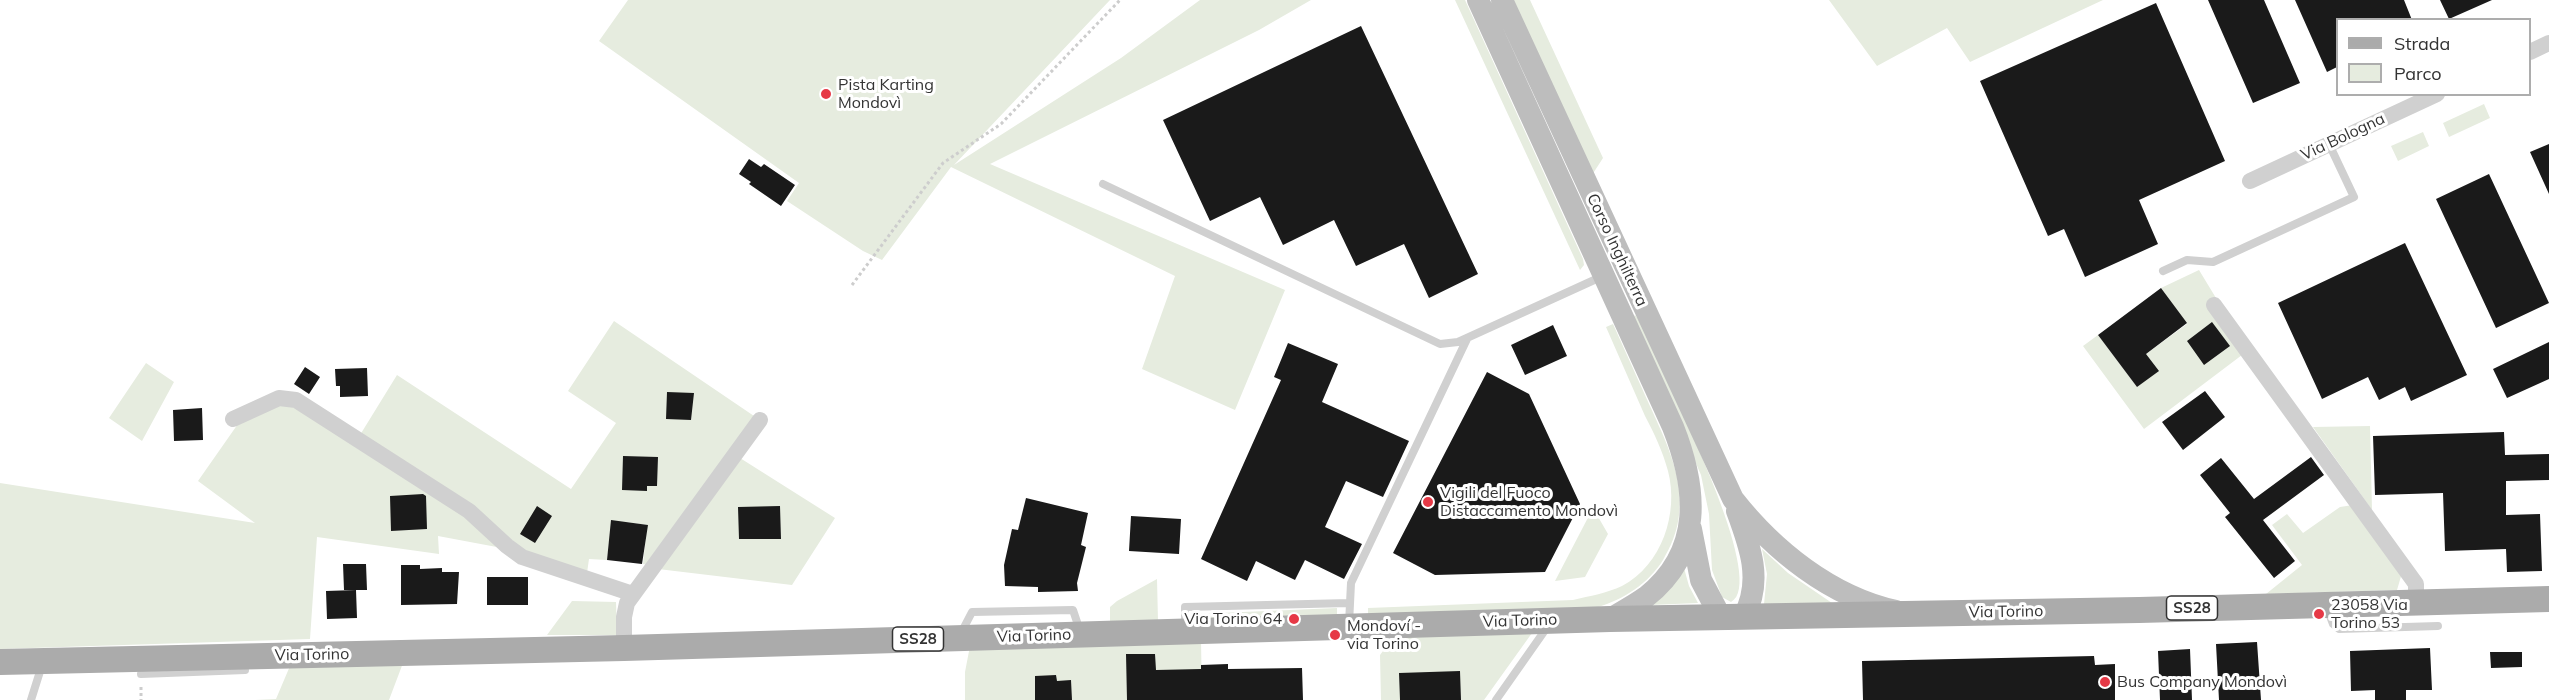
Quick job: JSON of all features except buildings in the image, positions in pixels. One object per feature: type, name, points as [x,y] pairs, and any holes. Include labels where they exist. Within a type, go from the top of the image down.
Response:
[{"type":"main road","name":"Via Torino","points":[[0,662],[1185,632],[1349,615],[1552,620],[2549,599]]},
{"type":"street","name":"Corso Inghilterra","points":[[1478,0],[1614,271],[1733,499],[1748,543],[1755,574],[1752,597],[1732,616],[1701,580],[1690,521]]},
{"type":"street","name":"Corso Inghilterra","points":[[1502,0],[1614,271],[1682,449],[1691,484],[1687,537],[1668,575],[1646,597],[1610,619]]},
{"type":"street","points":[[2531,51],[2549,43]]},
{"type":"street","name":"Via Bologna","points":[[2250,181],[2433,96]]},
{"type":"street","points":[[2214,305],[2416,584],[2416,603]]},
{"type":"street","points":[[233,419],[279,398],[296,400],[469,511],[522,557],[633,594]]},
{"type":"street","points":[[624,648],[625,610],[633,594],[760,420]]},
{"type":"street","name":"Corso Inghilterra","points":[[1733,499],[1766,538],[1814,574],[1854,597],[1891,610],[1912,614]]},
{"type":"lane","points":[[2163,271],[2187,260],[2212,262],[2355,197],[2329,144]]},
{"type":"lane","name":"Corso Inghilterra","points":[[1102,184],[1435,342],[1446,345],[1467,339],[1614,271]]},
{"type":"lane","points":[[1349,615],[1351,583],[1467,339]]},
{"type":"lane","points":[[2325,605],[2333,624],[2339,629],[2438,626]]},
{"type":"lane","points":[[1496,700],[1552,620]]},
{"type":"lane","points":[[31,700],[43,662]]},
{"type":"lane","points":[[141,674],[245,670]]},
{"type":"path","points":[[852,285],[944,163],[1001,124],[1120,0]]},
{"type":"path","points":[[141,688],[141,700]]},
{"type":"green space","points":[[628,0],[1110,0],[954,165],[1121,58],[1200,0],[1311,0],[1259,30],[990,164],[1285,290],[1235,410],[1142,369],[1175,276],[951,167],[882,260],[863,251],[787,201],[799,183],[599,41]]},
{"type":"green space","points":[[1455,0],[1465,0],[1583,259],[1584,265],[1580,270]]},
{"type":"green space","points":[[1511,0],[1530,0],[1603,158],[1592,175]]},
{"type":"green space","points":[[1829,0],[2103,0],[1970,62],[1947,28],[1877,66]]},
{"type":"green space","points":[[2484,104],[2490,118],[2449,137],[2443,123]]},
{"type":"green space","points":[[2423,132],[2429,146],[2398,161],[2391,146]]},
{"type":"green space","points":[[2199,270],[2216,298],[2242,355],[2144,429],[2083,346],[2098,335],[2137,387],[2146,354],[2187,324],[2161,288]]},
{"type":"green space","points":[[1635,315],[1648,335],[1718,496],[1738,564],[1739,589],[1731,602],[1722,597],[1712,570],[1709,514],[1701,475],[1633,317]]},
{"type":"green space","points":[[614,321],[754,416],[648,565],[643,564],[647,525],[626,522],[619,543],[609,542],[607,560],[589,559],[587,573],[534,557],[360,435],[397,375],[571,489],[616,423],[568,391]]},
{"type":"green space","points":[[1613,324],[1666,443],[1678,481],[1679,520],[1673,540],[1657,569],[1635,589],[1617,600],[1598,607],[1368,615],[1368,608],[1573,600],[1622,586],[1648,565],[1664,536],[1669,520],[1671,487],[1661,450],[1606,327]]},
{"type":"green space","points":[[146,363],[174,382],[142,441],[109,418]]},
{"type":"green space","points":[[279,404],[293,406],[465,515],[502,548],[438,536],[439,554],[317,537],[310,639],[0,649],[0,483],[255,523],[198,481],[240,421]]},
{"type":"green space","points":[[2370,426],[2372,510],[2313,427]]},
{"type":"green space","points":[[740,458],[835,518],[792,585],[658,569]]},
{"type":"green space","points":[[2353,505],[2402,573],[2397,590],[2266,594],[2302,565],[2272,525],[2287,514],[2303,533],[2340,507]]},
{"type":"green space","points":[[1593,508],[1608,534],[1585,577],[1555,581]]},
{"type":"green space","points":[[1762,549],[1788,573],[1832,603],[1764,604],[1767,574]]},
{"type":"green space","points":[[1684,568],[1689,586],[1698,603],[1651,605]]},
{"type":"green space","points":[[1157,579],[1158,621],[1110,622],[1110,607]]},
{"type":"green space","points":[[572,601],[616,602],[617,635],[547,635]]},
{"type":"green space","points":[[1337,608],[1337,615],[1197,620],[1196,614]]},
{"type":"green space","points":[[1532,633],[1484,700],[1381,700],[1380,655],[1394,636]]},
{"type":"green space","points":[[1201,640],[1202,700],[965,700],[965,672],[970,646]]},
{"type":"green space","points":[[403,663],[389,700],[255,700],[276,699],[290,666]]},
{"type":"place","name":"Pista Karting Mondovì","points":[[826,94]]},
{"type":"place","name":"Vigili del Fuoco Distaccamento Mondovì","points":[[1428,502]]},
{"type":"place","name":"23058 Via Torino 53","points":[[2319,614]]},
{"type":"place","name":"Via Torino 64","points":[[1294,619]]},
{"type":"place","name":"Mondoví - via Torino","points":[[1335,635]]},
{"type":"place","name":"Bus Company Mondovì","points":[[2105,682]]}]
